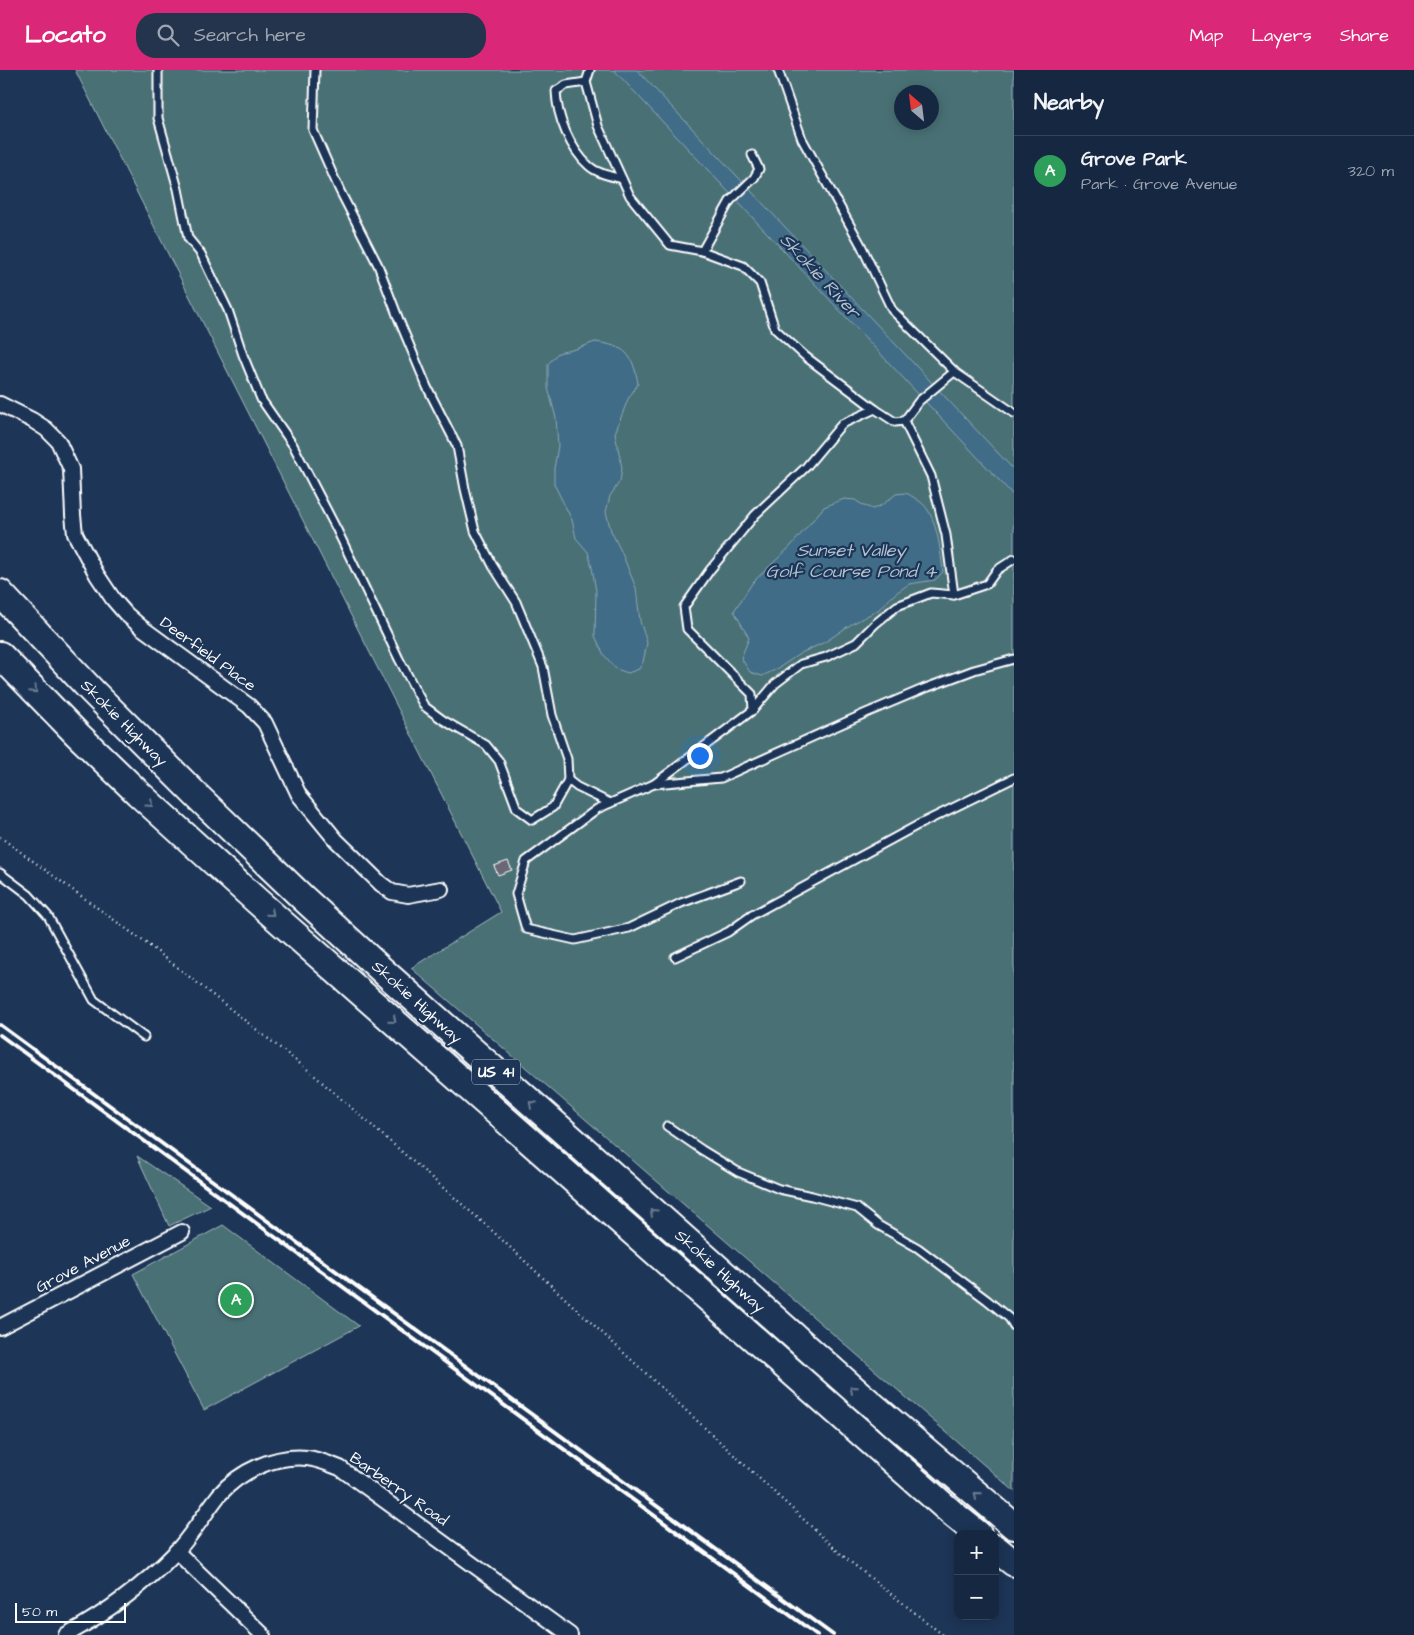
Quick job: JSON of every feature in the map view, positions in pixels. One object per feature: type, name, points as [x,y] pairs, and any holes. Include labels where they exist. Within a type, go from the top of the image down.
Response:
[{"type":"highway","name":"Skokie Highway","points":[[0,593],[92,691],[302,897],[857,1392],[1014,1526]]},
{"type":"highway","name":"Skokie Highway","points":[[0,655],[125,780],[250,894],[973,1530]]},
{"type":"highway","points":[[999,1551],[1014,1564]]},
{"type":"street","name":"Deerfield Place","points":[[0,404],[32,420],[46,429],[58,441],[71,469],[73,515],[76,534],[97,575],[126,614],[249,706],[265,723],[299,795],[336,840],[381,884],[392,892],[408,895],[441,890]]},
{"type":"street","name":"Grove Avenue","points":[[0,1327],[182,1232]]},
{"type":"street","name":"Barberry Road","points":[[66,1635],[122,1600],[176,1551],[228,1486],[253,1468],[284,1458],[307,1458],[340,1468],[570,1635]]},
{"type":"street","points":[[176,1551],[263,1635]]},
{"type":"lane","points":[[158,70],[158,118],[178,189],[188,238],[201,254],[228,310],[243,355],[261,399],[293,445],[424,706],[443,720],[486,745],[499,761],[517,809],[532,820],[553,807],[568,780],[567,758],[552,714],[543,667],[516,602],[493,566],[475,531],[457,446],[427,387],[398,320],[378,264],[340,191],[313,130],[315,70]]},
{"type":"lane","points":[[590,70],[586,82],[598,126],[622,179],[630,196],[670,245],[702,251],[743,266],[760,282],[775,329],[806,357],[895,422],[904,421],[919,401],[954,372]]},
{"type":"lane","points":[[778,70],[802,139],[861,245],[892,310],[954,372],[1014,413]]},
{"type":"lane","points":[[586,82],[566,85],[556,92],[556,106],[566,134],[590,167],[606,175],[622,179]]},
{"type":"lane","points":[[702,251],[730,201],[754,178],[759,169],[752,155]]},
{"type":"lane","points":[[753,710],[752,694],[687,630],[684,607],[710,570],[755,515],[806,467],[842,424],[875,409]]},
{"type":"lane","points":[[904,421],[932,476],[946,535],[954,595]]},
{"type":"lane","points":[[741,881],[681,903],[630,928],[575,940],[526,929],[516,894],[526,861],[596,808],[654,784],[753,710],[776,684],[801,664],[826,657],[856,643],[897,606],[931,593],[954,595],[987,584],[997,570],[1014,559]]},
{"type":"lane","points":[[654,784],[721,778],[923,689],[974,670],[1014,659]]},
{"type":"lane","points":[[675,957],[728,932],[752,915],[918,825],[1014,778]]},
{"type":"lane","points":[[568,780],[577,788],[610,803]]},
{"type":"lane","points":[[0,873],[29,895],[48,916],[94,1000],[144,1037]]},
{"type":"lane","points":[[667,1126],[738,1172],[754,1179],[779,1189],[857,1208],[878,1225],[918,1248],[988,1300],[1009,1318],[1014,1326]]},
{"type":"path","points":[[0,837],[154,948],[308,1070],[487,1226],[843,1556],[943,1635]]},
{"type":"green space","points":[[75,70],[1014,70],[1014,1491],[411,968],[501,912]]},
{"type":"green space","points":[[137,1156],[211,1206],[169,1226]]},
{"type":"green space","points":[[223,1225],[359,1326],[204,1410],[133,1274]]},
{"type":"water","name":"Skokie River","points":[[614,70],[637,70],[1014,470],[1014,496]]},
{"type":"water","points":[[595,342],[614,346],[626,353],[633,365],[638,384],[628,399],[615,433],[622,468],[620,481],[610,496],[606,512],[611,531],[636,588],[640,621],[647,643],[643,662],[639,669],[628,673],[616,669],[604,655],[595,636],[596,591],[588,552],[576,538],[572,520],[554,484],[554,469],[558,446],[556,418],[548,388],[548,364],[558,353]]},
{"type":"water","name":"Sunset Valley Golf Course Pond 4","points":[[906,493],[923,504],[932,518],[938,536],[943,572],[935,580],[909,584],[878,610],[850,625],[825,642],[801,653],[777,669],[762,676],[750,672],[741,658],[749,638],[734,611],[753,582],[790,547],[824,507],[844,499],[855,500],[873,509],[882,505],[896,494]]},
{"type":"building","points":[[508,861],[512,870],[498,875],[494,866]]},
{"type":"railway","points":[[0,1025],[833,1635]]},
{"type":"railway","points":[[0,1035],[817,1635]]},
{"type":"place","name":"Grove Park","points":[[236,1300]]}]
